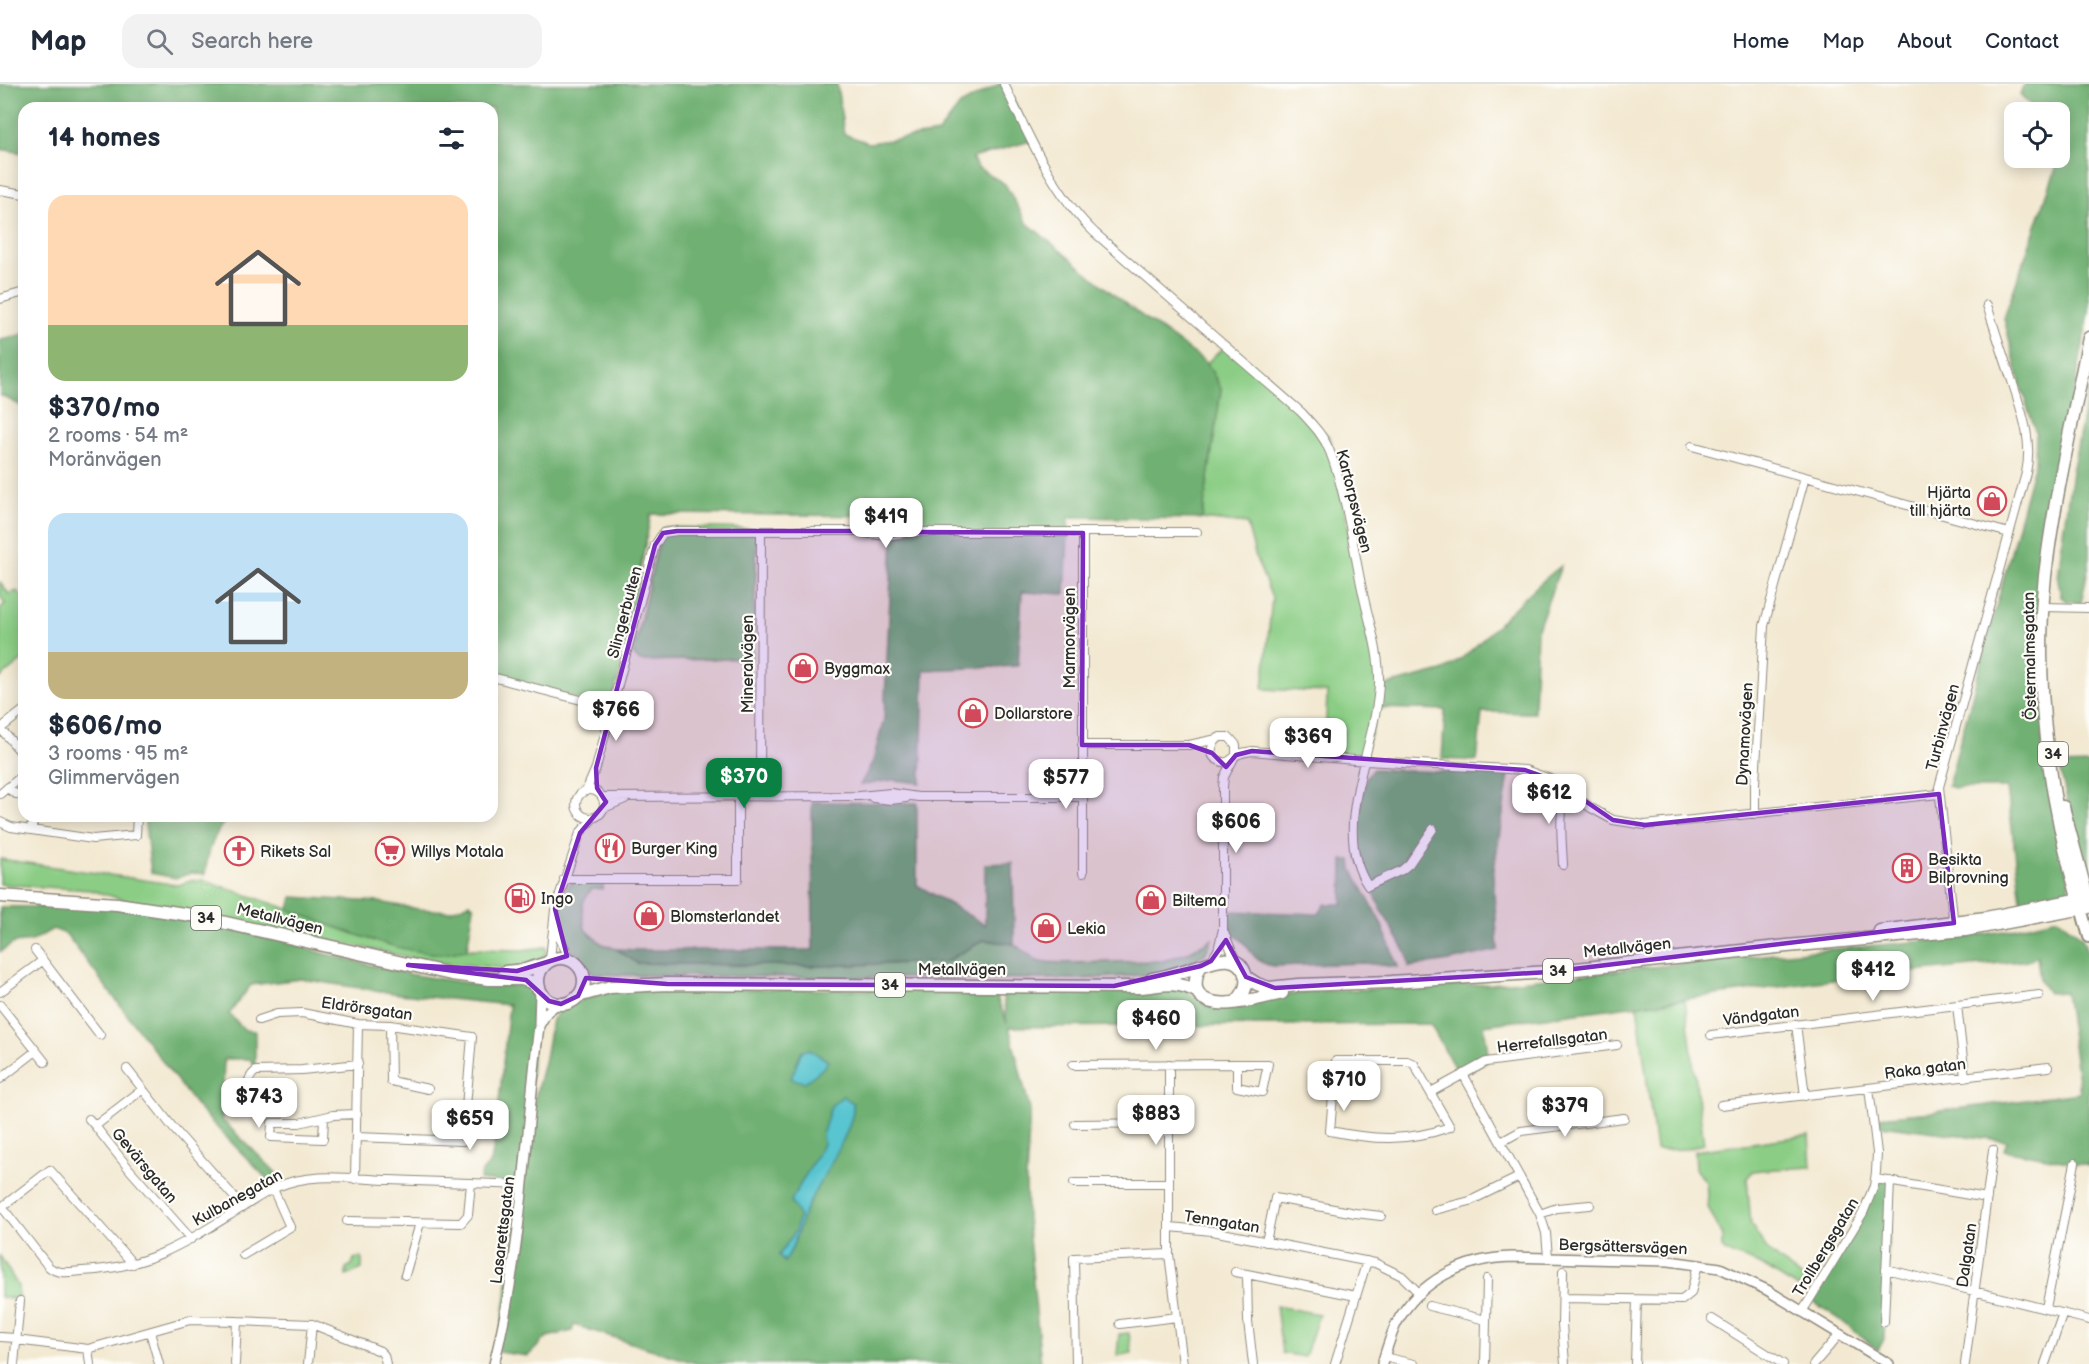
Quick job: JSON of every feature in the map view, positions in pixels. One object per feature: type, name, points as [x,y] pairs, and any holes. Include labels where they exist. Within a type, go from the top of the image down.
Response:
[{"type":"main road","name":"Östermalmsgatan","points":[[2089,338],[2050,544],[2047,607],[2048,693],[2054,758],[2066,822],[2086,902],[2089,937]]},
{"type":"main road","name":"Östermalmsgatan","points":[[2047,607],[2089,366]]},
{"type":"main road","name":"Metallvägen","points":[[0,896],[105,903],[173,912],[224,921],[473,977],[522,980],[531,982],[539,990]]},
{"type":"main road","name":"Metallvägen","points":[[1246,977],[1269,988],[1305,984],[1327,985],[1549,972],[1954,927],[1988,927],[2086,902]]},
{"type":"main road","name":"34","points":[[547,962],[558,957],[570,959]]},
{"type":"main road","points":[[570,959],[580,967],[583,975],[583,986],[578,996]]},
{"type":"main road","name":"34","points":[[1206,963],[1227,960],[1237,964]]},
{"type":"main road","name":"Metallvägen","points":[[408,964],[507,972],[525,970],[547,962]]},
{"type":"main road","points":[[539,990],[538,975],[547,962]]},
{"type":"main road","name":"Metallvägen","points":[[1114,986],[1160,978],[1206,963]]},
{"type":"main road","points":[[1198,992],[1196,979],[1206,963]]},
{"type":"main road","points":[[1236,1002],[1245,987],[1246,977],[1237,964]]},
{"type":"main road","name":"Metallvägen","points":[[583,975],[600,980],[667,984],[1141,987],[1180,984],[1198,992]]},
{"type":"main road","name":"Metallvägen","points":[[578,996],[610,987],[667,984]]},
{"type":"main road","name":"Metallvägen","points":[[1236,1002],[1327,985]]},
{"type":"main road","name":"34","points":[[539,990],[545,998],[557,1004],[568,1003],[578,996]]},
{"type":"main road","name":"34","points":[[1198,992],[1211,1003],[1223,1005],[1236,1002]]},
{"type":"street","name":"Kartorpsvägen","points":[[1004,84],[1062,195],[1078,216],[1301,412],[1326,442],[1334,463],[1343,501],[1378,669],[1377,700],[1354,814],[1353,835],[1355,860],[1368,886],[1409,864],[1433,829]]},
{"type":"street","points":[[0,190],[18,193]]},
{"type":"street","points":[[0,299],[18,294]]},
{"type":"street","name":"Turbinvägen","points":[[1954,927],[1938,794],[2028,464],[2029,442],[2025,420],[1987,305]]},
{"type":"street","points":[[1692,446],[2009,533]]},
{"type":"street","name":"Dynamovägen","points":[[1755,814],[1764,626],[1805,477]]},
{"type":"street","points":[[761,531],[860,531],[887,528],[913,532],[1197,532]]},
{"type":"street","name":"Slingerbulten","points":[[586,791],[596,768],[656,545],[663,533],[761,531]]},
{"type":"street","name":"Mineralvägen","points":[[760,796],[761,531]]},
{"type":"street","name":"Marmorvägen","points":[[1082,745],[1083,532]]},
{"type":"street","points":[[2047,607],[2089,608]]},
{"type":"street","points":[[498,679],[612,708]]},
{"type":"street","points":[[18,715],[0,729],[18,749]]},
{"type":"street","points":[[1083,873],[1082,745],[1189,745],[1223,736],[1229,737],[1236,745],[1252,751],[1366,761],[1525,770],[1548,777],[1602,814],[1634,825],[1656,825],[1938,794]]},
{"type":"street","points":[[1212,753],[1212,747],[1217,739]]},
{"type":"street","points":[[1189,745],[1212,753],[1224,777],[1223,929],[1218,950],[1206,963]]},
{"type":"street","points":[[1224,777],[1235,757],[1236,745]]},
{"type":"street","points":[[1218,761],[1224,762],[1252,751]]},
{"type":"street","name":"Slingerbulten","points":[[596,768],[600,795]]},
{"type":"street","points":[[0,794],[18,779]]},
{"type":"street","points":[[7,788],[18,794]]},
{"type":"street","points":[[1563,865],[1562,816],[1563,799],[1567,789]]},
{"type":"street","points":[[547,962],[554,917],[580,833],[577,800],[586,791],[627,798],[859,796],[891,793],[918,797],[1082,797]]},
{"type":"street","points":[[600,795],[604,808]]},
{"type":"street","points":[[564,879],[738,879],[738,796]]},
{"type":"street","points":[[580,833],[604,808],[627,798]]},
{"type":"street","points":[[580,814],[593,818]]},
{"type":"street","points":[[0,822],[11,827],[93,839],[136,835],[136,822]]},
{"type":"street","points":[[32,830],[33,822]]},
{"type":"street","points":[[554,917],[558,935],[570,959]]},
{"type":"street","points":[[1223,929],[1237,964]]},
{"type":"street","points":[[35,951],[100,1035]]},
{"type":"street","points":[[0,992],[42,961]]},
{"type":"street","name":"Lasarettsgatan","points":[[494,1364],[511,1281],[523,1185],[539,1026],[539,990]]},
{"type":"street","name":"Vändgatan","points":[[1711,1035],[2038,995]]},
{"type":"street","points":[[539,1026],[544,1016],[557,1004]]},
{"type":"street","points":[[0,1005],[45,1062]]},
{"type":"street","points":[[1957,1005],[1965,1077]]},
{"type":"street","name":"Eldrörsgatan","points":[[259,1020],[289,1012],[321,1015],[358,1024],[390,1025],[472,1037],[463,1141],[356,1137]]},
{"type":"street","points":[[355,1179],[358,1024]]},
{"type":"street","points":[[1796,1024],[1804,1096]]},
{"type":"street","points":[[390,1025],[391,1081],[428,1089]]},
{"type":"street","name":"Herrefallsgatan","points":[[1431,1092],[1486,1062],[1617,1045]]},
{"type":"street","points":[[0,1079],[36,1051]]},
{"type":"street","points":[[1407,1061],[1414,1064],[1431,1092],[1450,1127],[1422,1136],[1384,1139],[1330,1131],[1336,1062],[1407,1061]]},
{"type":"street","points":[[246,1102],[248,1081],[256,1071],[302,1070],[358,1064]]},
{"type":"street","points":[[1073,1065],[1169,1064],[1237,1064],[1268,1064],[1262,1092],[1237,1087],[1237,1064]]},
{"type":"street","name":"Tenngatan","points":[[1169,1064],[1170,1227],[1199,1229],[1367,1261],[1394,1271],[1420,1293]]},
{"type":"street","name":"Raka gatan","points":[[1721,1106],[2048,1067]]},
{"type":"street","points":[[127,1069],[174,1129],[243,1207]]},
{"type":"street","points":[[1463,1074],[1540,1214],[1548,1240],[1548,1257]]},
{"type":"street","name":"Trollbergsgatan","points":[[1802,1312],[1863,1213],[1876,1179],[1877,1153],[1869,1088]]},
{"type":"street","name":"Gevärsgatan","points":[[143,1089],[95,1126],[130,1170],[191,1239]]},
{"type":"street","points":[[324,1118],[323,1139],[271,1137],[272,1123],[299,1123],[343,1114],[357,1114]]},
{"type":"street","points":[[1501,1142],[1521,1131],[1624,1118]]},
{"type":"street","points":[[89,1119],[95,1126]]},
{"type":"street","points":[[1075,1124],[1169,1123]]},
{"type":"street","name":"Dalgatan","points":[[1965,1364],[1993,1150]]},
{"type":"street","points":[[2046,1308],[2075,1163]]},
{"type":"street","name":"Kulbanegatan","points":[[132,1264],[50,1170],[2,1207],[54,1271],[93,1271],[132,1264],[155,1257],[191,1239],[273,1189],[302,1179],[523,1185]]},
{"type":"street","points":[[1435,1210],[1470,1201],[1519,1177]]},
{"type":"street","points":[[1876,1179],[1987,1198]]},
{"type":"street","points":[[1884,1322],[1890,1181]]},
{"type":"street","points":[[1074,1183],[1169,1182]]},
{"type":"street","points":[[346,1221],[459,1224],[464,1222],[468,1215],[471,1183]]},
{"type":"street","points":[[243,1255],[290,1227],[273,1189]]},
{"type":"street","points":[[1266,1242],[1275,1198],[1381,1216]]},
{"type":"street","points":[[1540,1214],[1557,1208],[1590,1205]]},
{"type":"street","points":[[405,1275],[420,1223]]},
{"type":"street","points":[[1170,1227],[1169,1254],[1183,1364]]},
{"type":"street","points":[[1076,1364],[1074,1258],[1169,1254]]},
{"type":"street","name":"Bergsättersvägen","points":[[1383,1360],[1397,1322],[1420,1293],[1448,1272],[1477,1261],[1503,1257],[1548,1257],[1669,1261],[1720,1268],[1767,1290],[1889,1364]]},
{"type":"street","points":[[1335,1364],[1367,1261]]},
{"type":"street","points":[[1563,1298],[1678,1301],[1685,1299],[1692,1290],[1698,1264]]},
{"type":"street","points":[[1886,1269],[2089,1320]]},
{"type":"street","points":[[1563,1271],[1565,1364]]},
{"type":"street","points":[[1235,1272],[1356,1296]]},
{"type":"street","points":[[1247,1274],[1248,1321],[1253,1364]]},
{"type":"street","points":[[1485,1364],[1487,1279]]},
{"type":"street","points":[[1635,1364],[1636,1300]]},
{"type":"street","points":[[14,1364],[20,1301]]},
{"type":"street","points":[[1429,1306],[1486,1320]]},
{"type":"street","points":[[2045,1364],[2063,1313]]},
{"type":"street","points":[[1120,1324],[1177,1317]]},
{"type":"street","points":[[1712,1319],[1783,1364]]},
{"type":"street","points":[[0,1337],[88,1349],[190,1320],[312,1324],[382,1353],[386,1358],[386,1364]]},
{"type":"street","points":[[236,1364],[237,1321]]},
{"type":"street","points":[[308,1364],[312,1324]]},
{"type":"street","points":[[150,1332],[159,1364]]},
{"type":"street","points":[[1814,1364],[1839,1335]]},
{"type":"street","points":[[88,1349],[90,1364]]},
{"type":"street","points":[[1383,1360],[1414,1364]]},
{"type":"highlighted area","points":[[677,531],[859,531],[887,536],[913,532],[1083,533],[1082,745],[1189,745],[1212,753],[1226,767],[1236,755],[1252,751],[1525,770],[1556,781],[1613,820],[1645,825],[1939,794],[1954,923],[1549,972],[1275,988],[1246,977],[1226,940],[1211,961],[1201,966],[1114,986],[667,984],[586,978],[578,996],[561,1004],[549,1001],[526,980],[408,965],[517,971],[567,956],[555,909],[580,833],[606,802],[597,788],[596,768],[655,545],[663,533]]},
{"type":"green space","points":[[0,84],[837,84],[844,134],[869,143],[938,133],[960,105],[999,84],[1005,84],[1034,140],[972,158],[978,168],[1005,184],[1027,223],[1123,302],[1207,363],[1221,389],[1202,519],[1069,517],[1065,594],[1022,592],[1018,666],[924,670],[921,783],[893,780],[860,785],[873,761],[884,719],[894,516],[651,514],[622,665],[610,707],[498,679],[498,102],[18,102],[18,152],[0,149]]},
{"type":"green space","points":[[2024,84],[2089,84],[2089,313],[2063,451],[2038,637],[2070,890],[2065,896],[2022,908],[2007,788],[1948,786],[2035,462],[2036,433],[2021,387],[2004,318],[2056,168],[2070,168],[2070,102],[2028,102],[2020,94]]},
{"type":"green space","points":[[18,336],[18,404],[0,395],[0,340]]},
{"type":"green space","points":[[1228,343],[1330,438],[1380,683],[1371,736],[1360,755],[1325,752],[1327,692],[1263,689],[1272,598],[1256,558],[1247,524],[1202,519],[1221,389],[1207,363]]},
{"type":"green space","points":[[2089,388],[2089,564],[2081,603],[2067,601],[2061,597],[2058,579],[2072,472]]},
{"type":"green space","points":[[662,527],[757,529],[753,658],[640,661],[633,654]]},
{"type":"green space","points":[[1561,566],[1537,631],[1534,713],[1482,712],[1477,761],[1442,759],[1445,710],[1380,708],[1383,686],[1442,671],[1457,662],[1535,587]]},
{"type":"green space","points":[[0,582],[9,594],[18,592],[18,664],[0,678],[0,608],[5,604],[0,596]]},
{"type":"green space","points":[[2089,764],[2089,886],[2059,765]]},
{"type":"green space","points":[[1373,769],[1509,775],[1493,875],[1498,950],[1409,967],[1407,954],[1382,911],[1357,856],[1357,817],[1367,776]]},
{"type":"green space","points":[[812,802],[917,803],[917,885],[985,925],[985,864],[1013,863],[1014,944],[984,940],[945,962],[813,966],[637,963],[616,949],[813,950]]},
{"type":"green space","points":[[145,822],[225,822],[212,844],[205,874],[191,873],[176,878],[151,873]]},
{"type":"green space","points":[[0,859],[178,885],[192,880],[206,881],[291,910],[441,954],[473,949],[521,950],[546,947],[547,952],[539,960],[515,969],[431,962],[145,906],[90,890],[0,884]]},
{"type":"green space","points":[[1343,860],[1351,860],[1352,869],[1381,923],[1398,967],[1364,963],[1273,966],[1261,962],[1241,940],[1228,933],[1228,911],[1319,914],[1325,904],[1342,904]]},
{"type":"green space","points":[[576,881],[603,882],[603,889],[592,889],[583,903],[585,929],[602,944],[616,949],[637,963],[813,966],[945,962],[984,940],[1014,944],[1039,962],[1163,961],[1187,953],[1212,939],[1205,954],[1193,961],[1157,974],[1080,979],[595,974],[568,947],[559,926],[560,908],[565,892],[568,886]]},
{"type":"green space","points":[[292,897],[379,902],[418,909],[450,911],[470,903],[474,907],[467,949],[440,954],[403,949],[289,910]]},
{"type":"green space","points":[[145,906],[222,919],[322,953],[408,974],[480,985],[526,986],[535,996],[536,1005],[530,1118],[552,1019],[561,1009],[568,1008],[583,999],[620,989],[994,990],[1007,1023],[1002,989],[1186,990],[1204,1004],[1319,991],[1491,984],[1763,955],[1961,938],[2004,931],[2057,918],[2082,937],[2089,957],[2089,1166],[2004,1150],[2007,1141],[1881,1125],[1879,1117],[2080,1093],[2065,992],[2048,993],[2040,981],[2037,956],[2031,960],[1824,981],[1484,1025],[1489,1059],[1459,1076],[1430,1024],[1009,1027],[1030,1110],[1026,1180],[1027,1217],[1041,1364],[698,1364],[574,1325],[572,1331],[547,1337],[528,1356],[498,1352],[522,1185],[480,1180],[482,1172],[491,1162],[495,1140],[509,1005],[399,994],[301,979],[251,985],[229,1014],[245,1030],[255,1031],[255,1068],[250,1059],[224,1059],[222,1120],[285,1181],[244,1204],[238,1199],[268,1180],[197,1107],[66,934],[53,929],[32,941],[14,943],[0,952],[0,907]]},
{"type":"green space","points":[[1685,1000],[1704,1144],[1688,1149],[1656,1150],[1637,1005]]},
{"type":"green space","points":[[1809,1135],[1811,1167],[1753,1171],[1747,1178],[1751,1225],[1768,1251],[1805,1280],[1798,1288],[1760,1264],[1726,1252],[1722,1248],[1722,1236],[1708,1207],[1706,1182],[1696,1169],[1695,1151]]},
{"type":"green space","points":[[1877,1179],[1891,1179],[1884,1339],[1878,1350],[1838,1318],[1809,1299],[1863,1213]]},
{"type":"green space","points":[[0,1256],[18,1286],[18,1299],[0,1297]]},
{"type":"green space","points":[[362,1257],[362,1269],[346,1276],[346,1268],[352,1265],[354,1259]]},
{"type":"green space","points":[[1276,1306],[1319,1314],[1305,1357],[1282,1353]]},
{"type":"green space","points":[[1129,1333],[1132,1353],[1117,1356],[1119,1334]]},
{"type":"water","points":[[809,1049],[828,1061],[822,1069],[805,1082],[791,1079],[801,1052]]},
{"type":"water","points":[[843,1096],[853,1103],[848,1128],[809,1203],[784,1262],[779,1255],[795,1232],[799,1216],[791,1201],[823,1144],[822,1135],[831,1106]]},
{"type":"place","name":"Hjärta till hjärta","points":[[1992,501]]},
{"type":"place","name":"Byggmax","points":[[803,668]]},
{"type":"place","name":"Dollarstore","points":[[973,713]]},
{"type":"place","name":"Burger King","points":[[610,848]]},
{"type":"place","name":"Rikets Sal","points":[[239,851]]},
{"type":"place","name":"Willys Motala","points":[[390,851]]},
{"type":"place","name":"Besikta Bilprovning","points":[[1907,868]]},
{"type":"place","name":"Ingo","points":[[520,898]]},
{"type":"place","name":"Biltema","points":[[1151,900]]},
{"type":"place","name":"Blomsterlandet","points":[[649,916]]},
{"type":"place","name":"Lekia","points":[[1046,928]]}]
